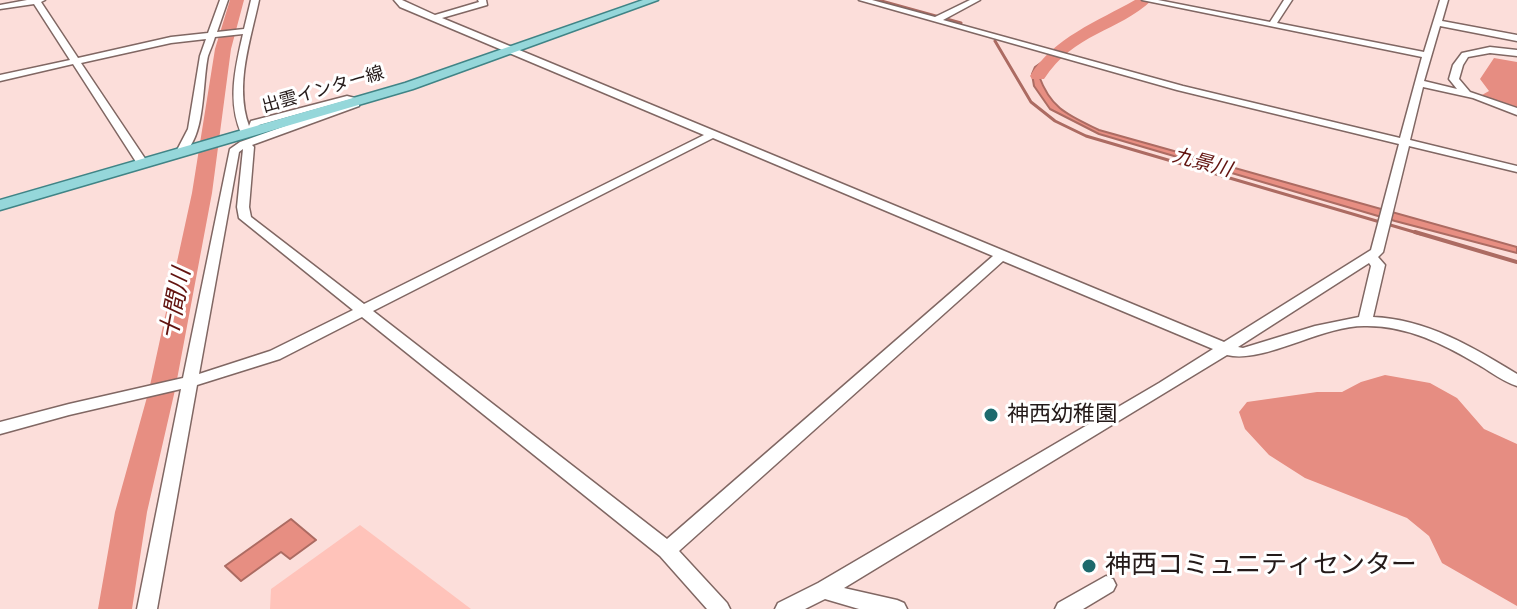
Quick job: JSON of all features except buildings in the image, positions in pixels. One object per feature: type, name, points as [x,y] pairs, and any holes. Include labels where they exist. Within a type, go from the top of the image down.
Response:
[{"type":"main road","name":"出雲インター線","points":[[0,205],[186,150],[246,140],[513,51],[653,0]]},
{"type":"street","points":[[0,7],[38,0],[142,163]]},
{"type":"street","points":[[186,150],[193,129],[204,56],[224,0]]},
{"type":"street","points":[[255,0],[246,32],[238,106],[246,140],[245,218],[667,550],[720,609]]},
{"type":"street","points":[[398,0],[434,18],[1225,349],[1243,353],[1365,321],[1409,329],[1454,343],[1517,381]]},
{"type":"street","points":[[434,18],[484,3],[482,0]]},
{"type":"street","points":[[863,0],[1208,95],[1517,169]]},
{"type":"street","points":[[936,20],[976,0]]},
{"type":"street","points":[[1272,25],[1288,0]]},
{"type":"street","points":[[785,609],[825,589],[1225,349],[1377,252],[1419,83],[1444,0]]},
{"type":"street","points":[[1150,1],[1428,55]]},
{"type":"street","points":[[1437,23],[1517,38]]},
{"type":"street","points":[[0,78],[171,40],[246,32]]},
{"type":"street","points":[[1466,93],[1454,79],[1465,55],[1494,50],[1517,53]]},
{"type":"street","points":[[1419,83],[1466,93],[1517,112]]},
{"type":"street","points":[[353,101],[260,145],[246,140],[255,123],[353,101]]},
{"type":"street","points":[[147,609],[234,151],[241,145],[295,127]]},
{"type":"street","points":[[0,428],[40,415],[189,382],[275,355],[713,134]]},
{"type":"street","points":[[667,550],[1003,254]]},
{"type":"street","points":[[1365,321],[1378,265],[1370,257]]},
{"type":"street","points":[[1065,609],[1106,585]]},
{"type":"street","points":[[825,589],[837,595],[897,609]]},
{"type":"shaded area","points":[[1494,58],[1517,62],[1517,111],[1482,95],[1489,91],[1480,79]]},
{"type":"shaded area","points":[[1385,375],[1430,383],[1457,398],[1484,429],[1517,444],[1517,606],[1442,563],[1429,536],[1407,518],[1305,478],[1269,455],[1245,429],[1239,412],[1247,402],[1317,392],[1342,392]]},
{"type":"shaded area","points":[[360,525],[471,609],[270,609],[271,589]]},
{"type":"water","points":[[1052,55],[1057,56],[1048,62],[1039,76],[1049,96],[1062,110],[1099,130],[1517,247],[1517,253],[1395,221],[1099,134],[1050,109],[1034,86],[1032,74],[1035,67]]},
{"type":"water","points":[[291,519],[316,540],[290,559],[281,552],[241,581],[225,566]]},
{"type":"waterway","name":"十間川","points":[[115,609],[131,512],[162,390],[202,193],[223,49],[237,0]]},
{"type":"waterway","points":[[878,0],[961,23]]},
{"type":"waterway","name":"九景川","points":[[1038,76],[1044,65],[1069,43],[1145,0]]},
{"type":"waterway","points":[[995,41],[1031,102],[1055,121],[1086,136],[1421,234]]},
{"type":"waterway","points":[[1415,232],[1517,262]]},
{"type":"place","name":"神西幼稚園","points":[[991,415]]},
{"type":"place","name":"神西コミュニティセンター","points":[[1089,566]]}]
